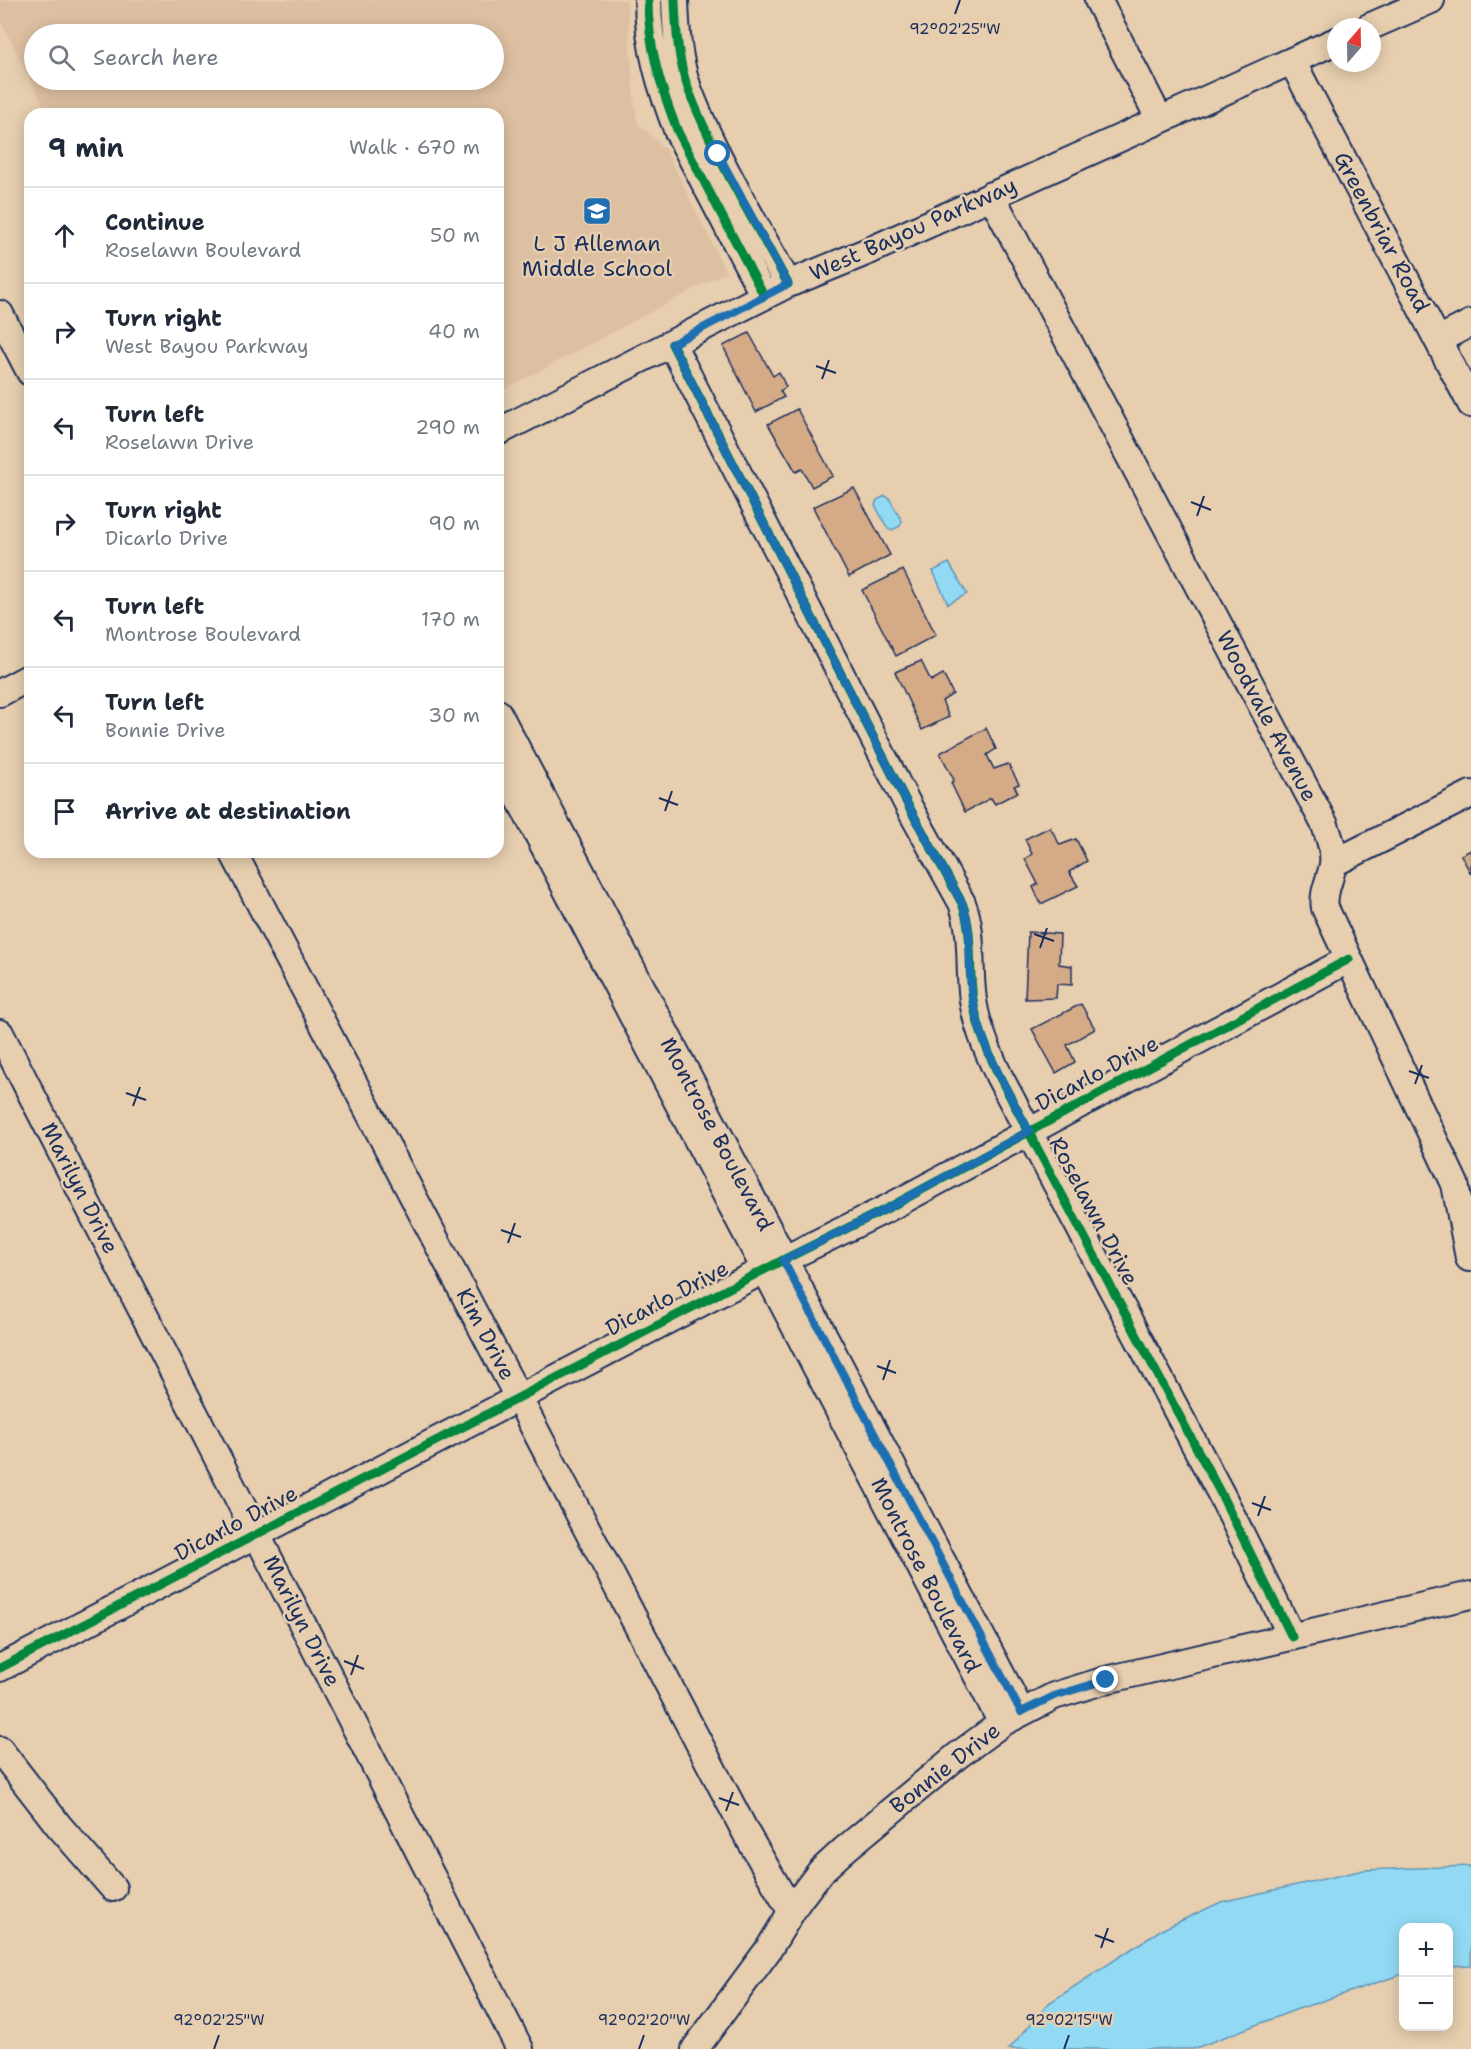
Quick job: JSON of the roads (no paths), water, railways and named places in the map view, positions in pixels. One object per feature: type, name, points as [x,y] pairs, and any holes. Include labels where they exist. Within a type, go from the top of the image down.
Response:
[{"type":"street","points":[[648,0],[656,72],[677,94],[718,154],[788,284]]},
{"type":"street","points":[[675,0],[678,132],[764,296]]},
{"type":"street","points":[[1098,0],[1160,120]]},
{"type":"street","points":[[1381,21],[1421,2]]},
{"type":"street","name":"West Bayou Parkway","points":[[504,429],[788,284],[871,250],[1327,45]]},
{"type":"street","name":"Greenbriar Road","points":[[1292,61],[1471,404]]},
{"type":"street","name":"Woodvale Avenue","points":[[991,195],[1325,825],[1333,847],[1334,863],[1324,902],[1455,1184],[1469,1258]]},
{"type":"street","points":[[0,314],[24,360]]},
{"type":"street","points":[[1438,340],[1471,323]]},
{"type":"street","name":"Roselawn Drive","points":[[672,344],[909,807],[962,903],[966,912],[970,938],[972,994],[978,1022],[999,1076],[1221,1494],[1292,1637]]},
{"type":"street","points":[[0,693],[24,680]]},
{"type":"street","name":"Montrose Boulevard","points":[[504,725],[774,1264]]},
{"type":"street","name":"Montrose Boulevard","points":[[504,769],[774,1264],[1012,1718]]},
{"type":"street","points":[[1334,863],[1471,794]]},
{"type":"street","name":"Kim Drive","points":[[236,858],[742,1825],[791,1911]]},
{"type":"street","name":"Dicarlo Drive","points":[[0,1668],[774,1264],[888,1208],[1349,959]]},
{"type":"street","name":"Marilyn Drive","points":[[0,1033],[520,2049]]},
{"type":"street","name":"Bonnie Drive","points":[[695,2049],[768,1950],[791,1911],[820,1872],[957,1756],[1012,1718],[1054,1696],[1106,1680],[1471,1595]]},
{"type":"street","points":[[0,1750],[52,1819],[113,1888]]},
{"type":"water","points":[[885,496],[889,498],[902,521],[900,526],[892,530],[888,529],[875,505],[877,500]]},
{"type":"water","points":[[949,563],[967,594],[948,604],[933,571]]},
{"type":"water","points":[[1471,1866],[1471,1965],[1453,1966],[1453,1923],[1399,1923],[1399,1975],[1295,2010],[1193,2049],[1009,2049],[1049,2003],[1159,1931],[1221,1902],[1364,1870]]},
{"type":"place","name":"L J Alleman Middle School","points":[[597,211]]}]
